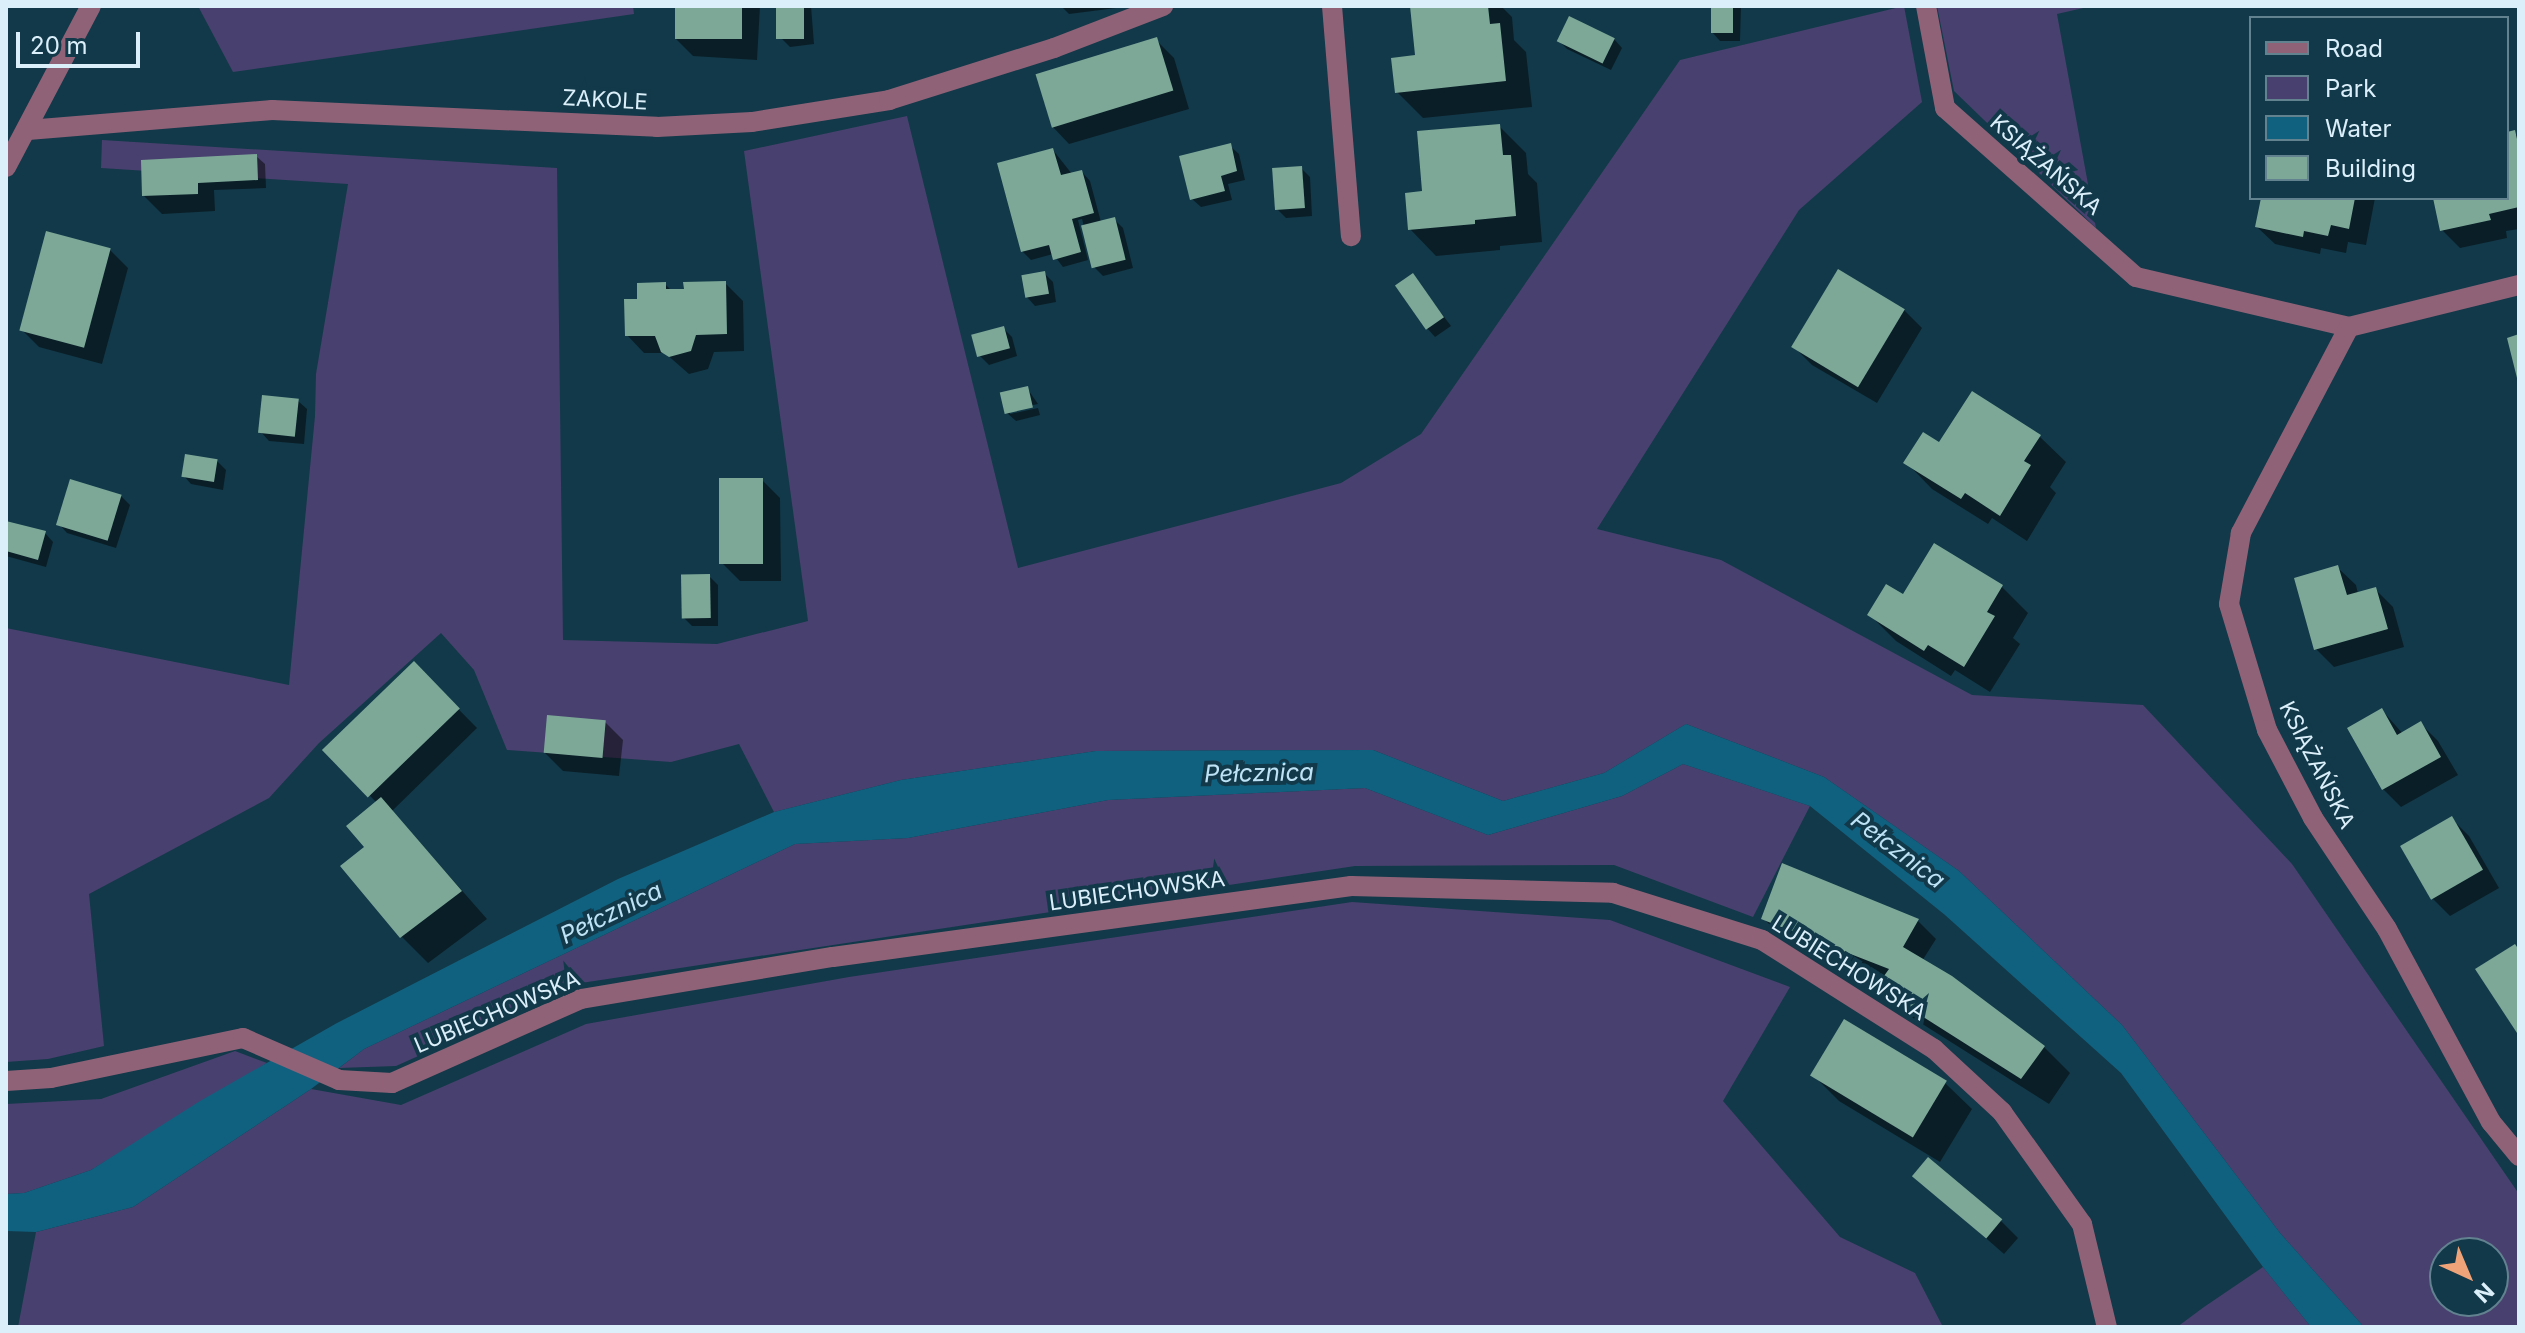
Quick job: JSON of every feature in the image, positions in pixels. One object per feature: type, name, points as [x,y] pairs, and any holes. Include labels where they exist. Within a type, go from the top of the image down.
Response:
[{"type":"street","points":[[6,167],[91,6]]},
{"type":"street","name":"ZAKOLE","points":[[28,130],[272,110],[657,127],[752,122],[889,100],[1054,48],[1163,6]]},
{"type":"street","points":[[1332,6],[1351,236]]},
{"type":"street","name":"KSIĄŻAŃSKA","points":[[1926,6],[1945,108],[2136,277],[2349,327],[2519,285]]},
{"type":"street","name":"KSIĄŻAŃSKA","points":[[2349,327],[2241,533],[2229,604],[2267,730],[2300,793],[2387,929],[2491,1122],[2519,1156]]},
{"type":"street","name":"LUBIECHOWSKA","points":[[6,1081],[51,1078],[243,1038],[339,1080],[392,1083],[581,999],[833,957],[1351,886],[1613,893],[1762,940],[1934,1049],[2002,1112],[2082,1224],[2107,1327]]},
{"type":"green space","points":[[198,6],[633,6],[634,14],[233,72]]},
{"type":"green space","points":[[1904,6],[1922,102],[1799,210],[1597,529],[1721,560],[1972,695],[2143,705],[2292,864],[2519,1194],[2519,1327],[2364,1327],[2280,1233],[2122,1025],[1959,871],[1824,777],[1686,724],[1604,773],[1503,801],[1373,750],[1096,751],[901,780],[774,812],[739,744],[671,762],[507,750],[474,670],[441,633],[319,743],[269,798],[89,894],[104,1046],[48,1059],[6,1062],[6,628],[289,685],[315,416],[316,374],[348,184],[101,168],[102,140],[557,168],[563,640],[717,644],[808,621],[744,151],[907,116],[1018,568],[1341,483],[1421,434],[1680,60]]},
{"type":"green space","points":[[1937,6],[2092,6],[2057,14],[2096,228],[1954,91]]},
{"type":"green space","points":[[1683,764],[1810,806],[1753,917],[1614,865],[1355,866],[581,983],[396,1066],[339,1068],[364,1049],[795,844],[908,838],[1108,800],[1365,788],[1488,835],[1622,796]]},
{"type":"green space","points":[[1352,902],[1610,920],[1790,987],[1723,1101],[1840,1237],[1915,1273],[1943,1327],[18,1327],[36,1232],[133,1207],[311,1089],[401,1105],[586,1024],[849,977]]},
{"type":"green space","points":[[235,1051],[267,1063],[91,1170],[24,1193],[6,1194],[6,1104],[101,1099]]},
{"type":"green space","points":[[2263,1267],[2311,1327],[2177,1327],[2204,1307]]},
{"type":"water","name":"Pełcznica","points":[[1686,724],[1824,777],[1959,871],[2122,1025],[2280,1233],[2364,1327],[2311,1327],[2263,1267],[2121,1073],[1945,915],[1810,806],[1683,764],[1622,796],[1488,835],[1365,788],[1108,800],[908,838],[795,844],[364,1049],[311,1089],[133,1207],[36,1232],[6,1231],[6,1194],[24,1193],[91,1170],[200,1101],[337,1023],[618,879],[774,812],[901,780],[1096,751],[1373,750],[1503,801],[1604,773]]},
{"type":"building","points":[[675,6],[742,6],[742,39],[675,39]]},
{"type":"building","points":[[776,6],[804,6],[804,39],[776,39]]},
{"type":"building","points":[[1410,6],[1488,6],[1490,24],[1500,23],[1506,81],[1395,93],[1391,58],[1415,55]]},
{"type":"building","points":[[1711,6],[1733,6],[1733,33],[1711,33]]},
{"type":"building","points":[[1569,16],[1615,38],[1603,64],[1557,41]]},
{"type":"building","points":[[1157,37],[1173,91],[1052,128],[1036,74]]},
{"type":"building","points":[[1500,124],[1503,155],[1511,155],[1516,216],[1475,220],[1475,224],[1408,230],[1405,193],[1422,191],[1417,131]]},
{"type":"building","points":[[2515,130],[2519,148],[2519,207],[2489,214],[2491,220],[2440,231],[2433,200],[2509,200],[2509,132]]},
{"type":"building","points":[[1231,143],[1237,171],[1221,176],[1225,191],[1190,200],[1179,156]]},
{"type":"building","points":[[1053,148],[1061,175],[1082,170],[1094,213],[1072,219],[1081,252],[1053,260],[1049,245],[1021,252],[997,163]]},
{"type":"building","points":[[257,154],[258,180],[198,183],[198,194],[142,196],[141,160]]},
{"type":"building","points":[[1302,166],[1305,208],[1275,210],[1272,168]]},
{"type":"building","points":[[2261,200],[2355,200],[2349,229],[2331,225],[2328,236],[2304,231],[2303,237],[2255,227]]},
{"type":"building","points":[[1115,217],[1126,260],[1092,268],[1081,225]]},
{"type":"building","points":[[46,231],[111,248],[84,348],[19,330]]},
{"type":"building","points":[[1838,269],[1905,309],[1858,387],[1791,347]]},
{"type":"building","points":[[1045,271],[1049,294],[1025,298],[1021,275]]},
{"type":"building","points":[[1413,273],[1444,317],[1426,330],[1395,286]]},
{"type":"building","points":[[726,281],[727,334],[696,335],[691,351],[669,357],[661,352],[655,336],[625,336],[624,299],[637,299],[637,283],[666,282],[666,289],[684,289],[683,282]]},
{"type":"building","points":[[1004,326],[1010,348],[977,357],[971,335]]},
{"type":"building","points":[[2519,334],[2519,382],[2518,382],[2507,338]]},
{"type":"building","points":[[1028,386],[1033,407],[1005,414],[1000,393]]},
{"type":"building","points":[[1972,391],[2041,435],[2024,461],[2031,465],[2000,516],[1965,493],[1961,499],[1903,463],[1923,432],[1939,442]]},
{"type":"building","points":[[262,395],[299,399],[295,437],[258,433]]},
{"type":"building","points":[[185,454],[218,459],[214,482],[181,477]]},
{"type":"building","points":[[719,478],[763,478],[763,564],[719,564]]},
{"type":"building","points":[[70,479],[122,495],[108,541],[56,525]]},
{"type":"building","points":[[6,521],[46,531],[38,560],[6,551]]},
{"type":"building","points":[[1934,543],[2003,585],[1987,612],[1995,616],[1964,667],[1928,645],[1924,651],[1867,615],[1886,584],[1903,594]]},
{"type":"building","points":[[2338,565],[2347,595],[2376,587],[2388,629],[2314,650],[2294,578]]},
{"type":"building","points":[[710,574],[711,618],[682,618],[681,575]]},
{"type":"building","points":[[414,661],[460,708],[368,797],[322,750]]},
{"type":"building","points":[[2382,708],[2397,735],[2421,721],[2441,757],[2382,790],[2347,728]]},
{"type":"building","points":[[547,715],[606,720],[602,758],[544,753]]},
{"type":"building","points":[[381,797],[462,891],[400,938],[340,866],[364,847],[346,826]]},
{"type":"building","points":[[2452,816],[2483,870],[2431,900],[2400,846]]},
{"type":"building","points":[[1782,863],[1919,919],[1903,947],[1952,976],[2045,1046],[2021,1079],[1876,987],[1889,969],[1761,919]]},
{"type":"building","points":[[2515,944],[2519,950],[2519,1036],[2475,969]]},
{"type":"building","points":[[1844,1019],[1947,1081],[1913,1137],[1810,1076]]},
{"type":"building","points":[[1928,1157],[2002,1219],[1986,1239],[1912,1176]]}]
